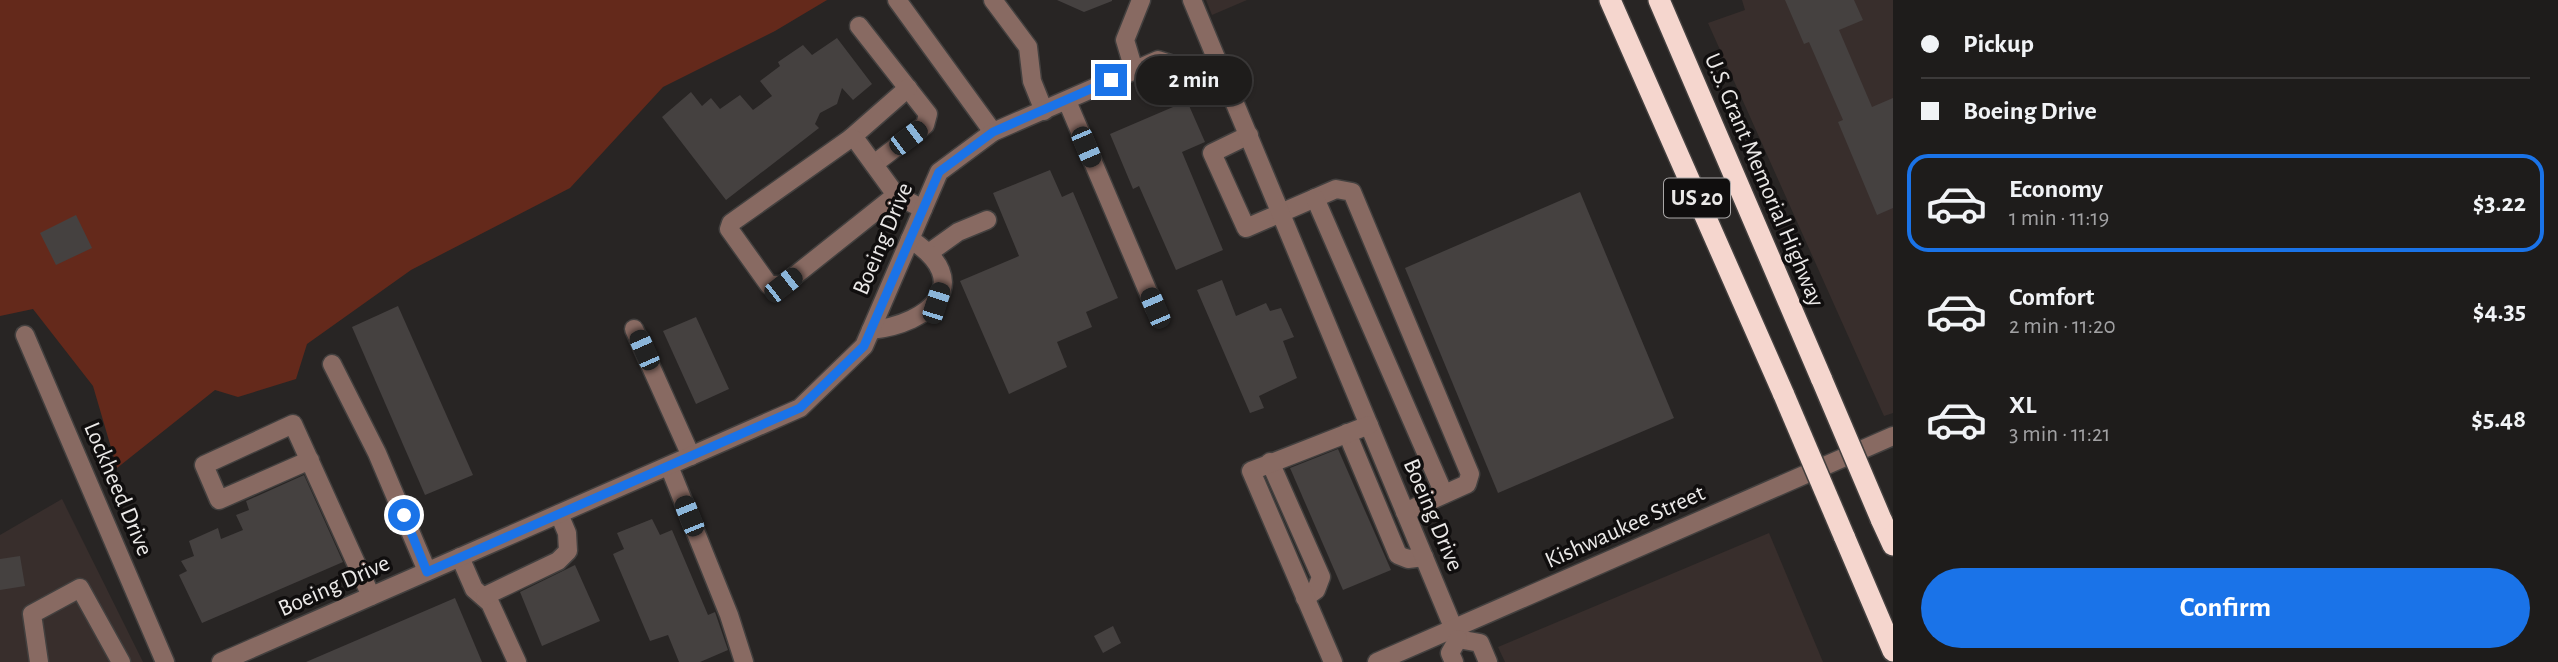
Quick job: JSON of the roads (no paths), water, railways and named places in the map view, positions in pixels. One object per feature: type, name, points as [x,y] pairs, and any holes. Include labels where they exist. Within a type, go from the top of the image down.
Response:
[{"type":"highway","name":"US 20","points":[[1610,0],[1893,651]]},
{"type":"highway","name":"U.S. Grant Memorial Highway","points":[[1659,0],[1893,545]]},
{"type":"street","points":[[897,0],[993,132]]},
{"type":"street","points":[[993,0],[1028,47],[1032,81],[1044,111]]},
{"type":"street","points":[[1134,70],[1125,40],[1141,0]]},
{"type":"street","points":[[1192,0],[1226,82]]},
{"type":"street","points":[[859,26],[929,114],[928,121],[874,164]]},
{"type":"street","name":"Boeing Drive","points":[[221,662],[800,408],[864,346],[939,172],[993,132],[1158,60],[1226,82],[1456,634]]},
{"type":"street","points":[[896,195],[783,285],[775,287],[769,285],[731,236],[731,223],[851,138],[908,88]]},
{"type":"street","points":[[1066,101],[1155,308]]},
{"type":"street","points":[[1249,135],[1212,153],[1246,228],[1336,189],[1352,192],[1470,474],[1467,484],[1405,512]]},
{"type":"street","points":[[851,138],[856,140],[896,195],[923,209]]},
{"type":"street","points":[[1315,198],[1444,494]]},
{"type":"street","points":[[930,252],[958,232],[987,220]]},
{"type":"street","points":[[871,330],[893,328],[924,315],[936,303],[942,286],[940,264],[930,252],[910,239]]},
{"type":"street","points":[[634,329],[691,456]]},
{"type":"street","name":"Lockheed Drive","points":[[25,335],[165,662]]},
{"type":"street","points":[[332,364],[377,453],[427,572]]},
{"type":"street","points":[[310,460],[219,500],[204,465],[293,424],[310,460],[371,596]]},
{"type":"street","points":[[1333,662],[1248,472],[1369,425]]},
{"type":"street","points":[[1347,433],[1398,555],[1408,559],[1424,557]]},
{"type":"street","name":"Kishwaukee Street","points":[[1377,662],[1456,634],[1893,436]]},
{"type":"street","points":[[1270,462],[1321,577],[1316,590],[1305,598]]},
{"type":"street","points":[[668,466],[729,615],[744,662]]},
{"type":"street","points":[[485,596],[558,561],[568,551],[567,533],[559,514]]},
{"type":"street","points":[[460,557],[474,589],[485,596],[517,662]]},
{"type":"street","points":[[39,662],[32,614],[80,588],[121,662]]},
{"type":"street","points":[[1454,662],[1450,653],[1456,634],[1480,643],[1488,662]]}]
